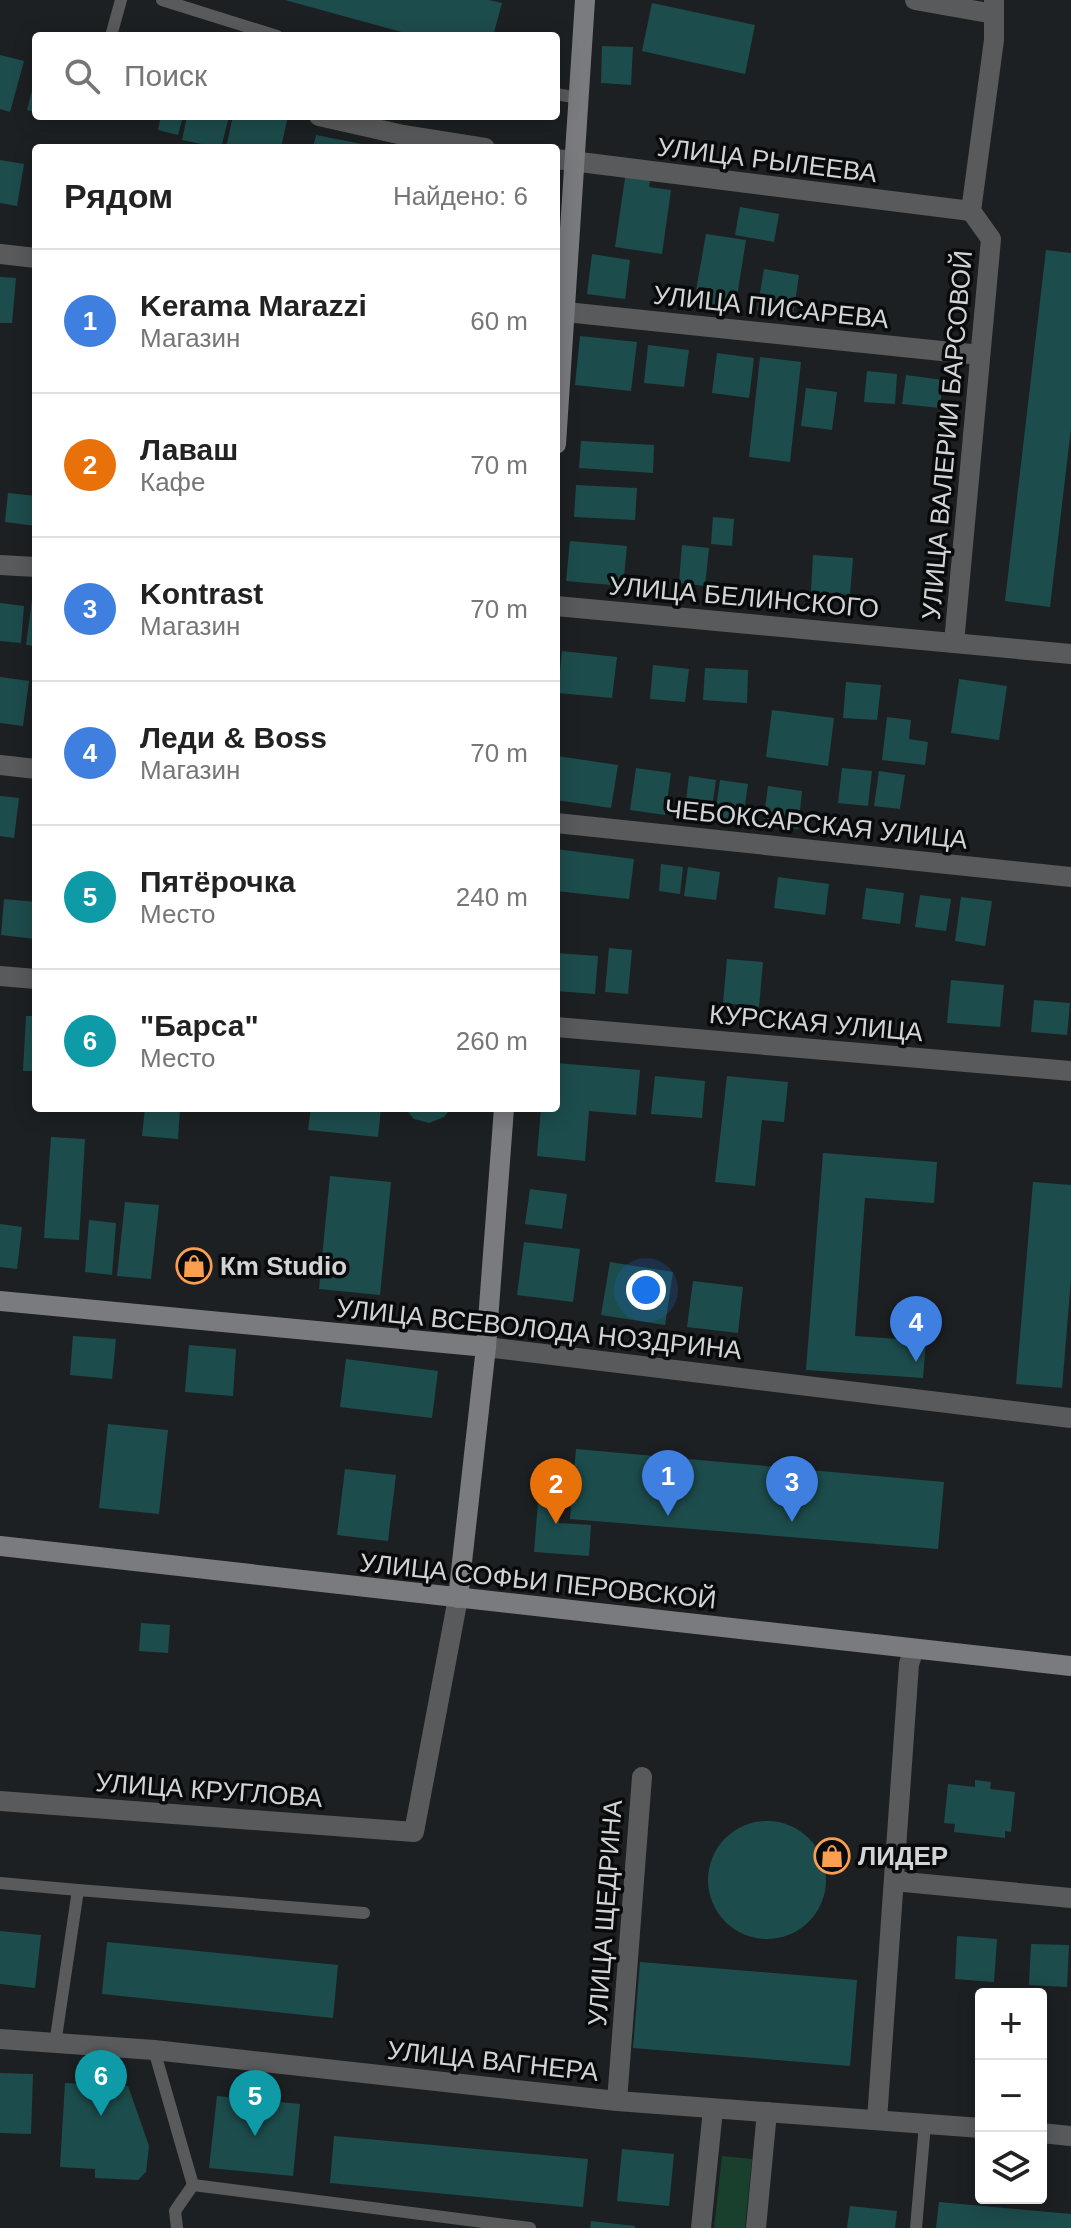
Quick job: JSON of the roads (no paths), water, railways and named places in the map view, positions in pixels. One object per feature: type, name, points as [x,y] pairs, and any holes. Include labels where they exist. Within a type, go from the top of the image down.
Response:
[{"type":"main road","points":[[560,338],[566,160],[578,98],[585,0]]},
{"type":"main road","points":[[458,1598],[486,1347],[504,1112]]},
{"type":"main road","name":"УЛИЦА ВСЕВОЛОДА НОЗДРИНА","points":[[0,1301],[486,1347]]},
{"type":"main road","name":"УЛИЦА СОФЬИ ПЕРОВСКОЙ","points":[[0,1546],[1071,1666]]},
{"type":"street","points":[[915,0],[994,7],[994,40],[971,211]]},
{"type":"street","points":[[337,120],[460,144]]},
{"type":"street","name":"УЛИЦА РЫЛЕЕВА","points":[[566,160],[971,211]]},
{"type":"street","name":"УЛИЦА ВАЛЕРИИ БАРСОВОЙ","points":[[954,643],[991,239],[971,211]]},
{"type":"street","points":[[0,254],[32,258]]},
{"type":"street","name":"УЛИЦА ПИСАРЕВА","points":[[561,311],[980,355]]},
{"type":"street","points":[[0,565],[32,567]]},
{"type":"street","name":"УЛИЦА БЕЛИНСКОГО","points":[[560,606],[1071,654]]},
{"type":"street","points":[[0,765],[32,769]]},
{"type":"street","name":"ЧЕБОКСАРСКАЯ УЛИЦА","points":[[560,823],[1071,877]]},
{"type":"street","points":[[0,976],[32,979]]},
{"type":"street","name":"КУРСКАЯ УЛИЦА","points":[[560,1027],[1071,1071]]},
{"type":"street","name":"УЛИЦА ВСЕВОЛОДА НОЗДРИНА","points":[[486,1347],[1071,1418]]},
{"type":"street","name":"УЛИЦА КРУГЛОВА","points":[[0,1801],[414,1832],[458,1598]]},
{"type":"street","points":[[877,2120],[909,1664],[914,1649]]},
{"type":"street","name":"УЛИЦА ЩЕДРИНА","points":[[617,2101],[642,1777]]},
{"type":"street","points":[[894,1881],[1071,1898]]},
{"type":"street","name":"УЛИЦА ВАГНЕРА","points":[[0,2039],[154,2050],[617,2101],[975,2128]]},
{"type":"street","points":[[701,2228],[713,2109]]},
{"type":"street","points":[[756,2228],[767,2112]]},
{"type":"street","points":[[1047,2134],[1071,2136]]},
{"type":"lane","points":[[112,32],[121,0]]},
{"type":"lane","points":[[162,0],[264,32]]},
{"type":"lane","points":[[560,95],[578,98]]},
{"type":"lane","points":[[0,1883],[364,1913]]},
{"type":"lane","points":[[55,2044],[78,1890]]},
{"type":"lane","points":[[154,2050],[193,2185]]},
{"type":"lane","points":[[916,2228],[925,2124]]},
{"type":"lane","points":[[177,2228],[175,2211],[193,2185]]},
{"type":"lane","points":[[193,2185],[530,2228]]},
{"type":"place","name":"Кm Studio","points":[[194,1266]]},
{"type":"place","name":"Леди & Boss","points":[[916,1362]]},
{"type":"place","name":"Kerama Marazzi","points":[[668,1516]]},
{"type":"place","name":"Kontrast","points":[[792,1522]]},
{"type":"place","name":"Лаваш","points":[[556,1524]]},
{"type":"place","name":"ЛИДЕР","points":[[832,1856]]},
{"type":"place","name":"\"Барса\"","points":[[101,2116]]},
{"type":"place","name":"Пятёрочка","points":[[255,2136]]}]
